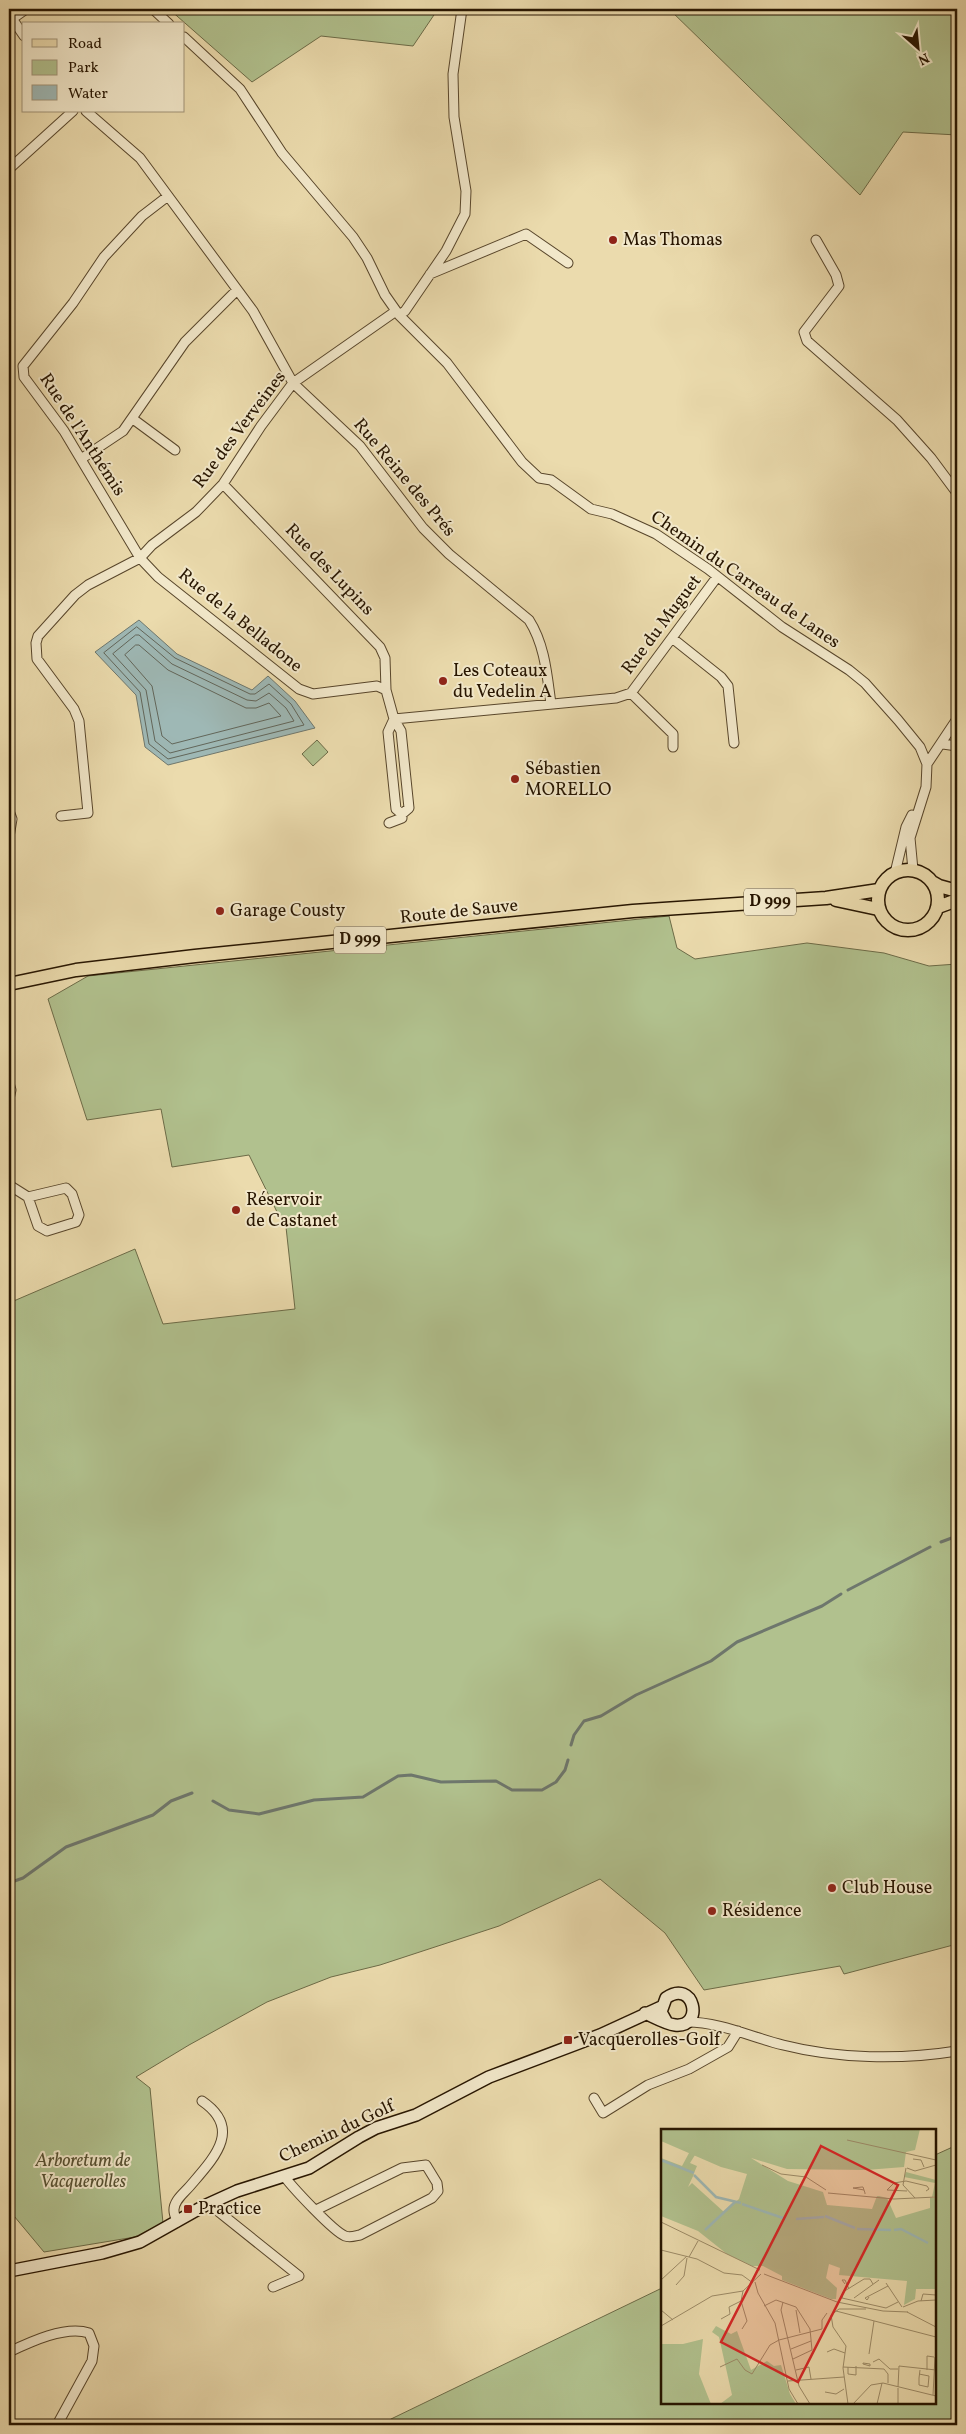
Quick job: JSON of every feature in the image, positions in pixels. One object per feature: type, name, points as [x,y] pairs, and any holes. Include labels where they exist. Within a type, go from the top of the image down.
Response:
[{"type":"main road","points":[[938,907],[936,890],[932,882],[927,876],[913,870],[895,873],[883,883],[879,890],[878,909],[883,918],[890,926],[909,931],[919,929],[928,923],[938,907],[957,900]]},
{"type":"main road","points":[[932,882],[957,891]]},
{"type":"main road","name":"Route de Sauve","points":[[9,984],[76,970],[197,956],[633,911],[826,898],[879,890]]},
{"type":"main road","name":"Route de Sauve","points":[[826,898],[878,909]]},
{"type":"street","points":[[22,33],[10,18],[26,9]]},
{"type":"street","points":[[153,9],[167,22]]},
{"type":"street","name":"Rue des Verveines","points":[[61,816],[88,813],[79,721],[74,709],[37,659],[36,643],[38,636],[76,595],[88,585],[140,558],[152,545],[196,512],[223,484],[260,426],[293,383],[398,313],[405,311],[446,251],[465,214],[466,191],[454,116],[452,74],[462,9]]},
{"type":"street","name":"Chemin du Carreau de Lanes","points":[[185,38],[240,89],[282,153],[352,237],[398,313],[447,363],[522,462],[539,478],[551,480],[591,509],[612,514],[656,534],[717,577],[782,627],[865,683],[920,747],[927,764]]},
{"type":"street","points":[[9,169],[72,112]]},
{"type":"street","name":"Rue Reine des Prés","points":[[87,112],[140,158],[252,311],[293,383],[360,446],[422,528],[448,554],[529,620],[538,633],[543,651],[551,704]]},
{"type":"street","name":"Rue de l'Anthémis","points":[[140,558],[81,459],[24,377],[23,366],[73,303],[104,257],[142,216],[168,196]]},
{"type":"street","points":[[430,274],[526,234],[568,263]]},
{"type":"street","points":[[816,240],[836,275],[839,286],[804,332],[807,340],[897,420],[957,493]]},
{"type":"street","points":[[81,459],[112,440],[133,419],[185,342],[237,290]]},
{"type":"street","points":[[133,419],[175,450]]},
{"type":"street","name":"Rue des Lupins","points":[[223,484],[380,647],[385,658],[386,690]]},
{"type":"street","name":"Rue de la Belladone","points":[[140,558],[158,577],[299,689],[313,694],[377,686],[386,690]]},
{"type":"street","name":"Rue du Muguet","points":[[394,719],[616,698],[631,693],[717,577]]},
{"type":"street","points":[[672,638],[721,677],[728,686],[734,743]]},
{"type":"street","points":[[386,690],[394,719],[401,731],[409,808],[402,814],[402,818],[389,823]]},
{"type":"street","points":[[631,693],[673,734],[673,747]]},
{"type":"street","points":[[394,719],[388,732],[396,809],[402,814]]},
{"type":"street","points":[[913,870],[910,838],[926,787],[927,764],[957,719]]},
{"type":"street","points":[[942,744],[957,746]]},
{"type":"street","points":[[895,873],[906,827],[920,802]]},
{"type":"street","points":[[9,811],[12,819],[9,837]]},
{"type":"street","points":[[9,1083],[11,1090],[9,1099]]},
{"type":"street","points":[[9,1185],[28,1197],[38,1226],[48,1231],[76,1222],[79,1215],[72,1194],[66,1188],[28,1197]]},
{"type":"street","points":[[666,2021],[661,2007],[666,1998],[678,1993],[690,1999],[693,2011],[706,2023]]},
{"type":"street","name":"Chemin du Golf","points":[[9,2270],[102,2253],[131,2245],[237,2191],[309,2168],[376,2128],[416,2115],[489,2077],[600,2035],[661,2007]]},
{"type":"street","points":[[687,2022],[693,2011]]},
{"type":"street","points":[[645,2014],[676,2025],[687,2022],[706,2023],[784,2045],[850,2055],[894,2056],[957,2051]]},
{"type":"street","points":[[594,2098],[603,2113],[648,2085],[689,2069],[728,2047],[738,2031]]},
{"type":"street","points":[[177,2222],[174,2210],[178,2198],[222,2144],[222,2122],[215,2110],[202,2101]]},
{"type":"street","points":[[284,2176],[316,2210],[343,2235],[350,2238],[360,2235],[432,2198],[438,2191],[437,2183],[426,2166],[402,2168],[316,2210]]},
{"type":"street","points":[[209,2204],[299,2276],[273,2287]]},
{"type":"street","points":[[9,2352],[33,2340],[78,2330],[89,2333],[94,2346],[92,2361],[57,2425]]},
{"type":"green space","points":[[169,9],[438,9],[413,46],[321,36],[252,82]]},
{"type":"green space","points":[[669,9],[957,9],[957,135],[903,132],[860,195]]},
{"type":"green space","points":[[317,740],[328,752],[313,766],[302,754]]},
{"type":"green space","name":"Arboretum de Vacquerolles","points":[[669,916],[677,948],[695,959],[807,943],[884,953],[929,966],[957,964],[957,1944],[844,1974],[840,1966],[704,1990],[665,1933],[600,1879],[499,1926],[380,1965],[331,1977],[267,2002],[136,2077],[150,2088],[163,2223],[135,2237],[44,2252],[9,2210],[9,1303],[135,1249],[163,1324],[295,1309],[285,1218],[280,1218],[249,1155],[172,1167],[161,1109],[87,1120],[48,999],[88,976]]},
{"type":"green space","points":[[957,2145],[957,2425],[383,2425],[391,2419],[661,2288],[661,2404],[936,2404],[936,2155]]},
{"type":"water","points":[[139,620],[177,654],[252,690],[268,676],[295,701],[315,728],[168,765],[145,747],[136,695],[95,652]]},
{"type":"waterway","points":[[941,1542],[957,1536]]},
{"type":"waterway","points":[[848,1590],[930,1547]]},
{"type":"waterway","points":[[571,1745],[574,1735],[584,1721],[601,1716],[636,1695],[711,1661],[737,1642],[822,1606],[841,1594]]},
{"type":"waterway","points":[[213,1801],[229,1810],[259,1814],[314,1800],[363,1797],[398,1776],[411,1775],[441,1782],[496,1781],[512,1790],[542,1790],[556,1782],[565,1770],[568,1760]]},
{"type":"waterway","points":[[9,1883],[23,1878],[66,1847],[153,1815],[171,1801],[192,1793]]},
{"type":"place","name":"Mas Thomas","points":[[613,240]]},
{"type":"place","name":"Les Coteaux du Vedelin A","points":[[443,681]]},
{"type":"place","name":"Sébastien MORELLO","points":[[515,779]]},
{"type":"place","name":"Garage Cousty","points":[[220,911]]},
{"type":"place","name":"Réservoir de Castanet","points":[[236,1210]]},
{"type":"place","name":"Club House","points":[[832,1888]]},
{"type":"place","name":"Résidence","points":[[712,1911]]},
{"type":"place","name":"Vacquerolles-Golf","points":[[568,2040]]},
{"type":"place","name":"Practice","points":[[188,2209]]}]
